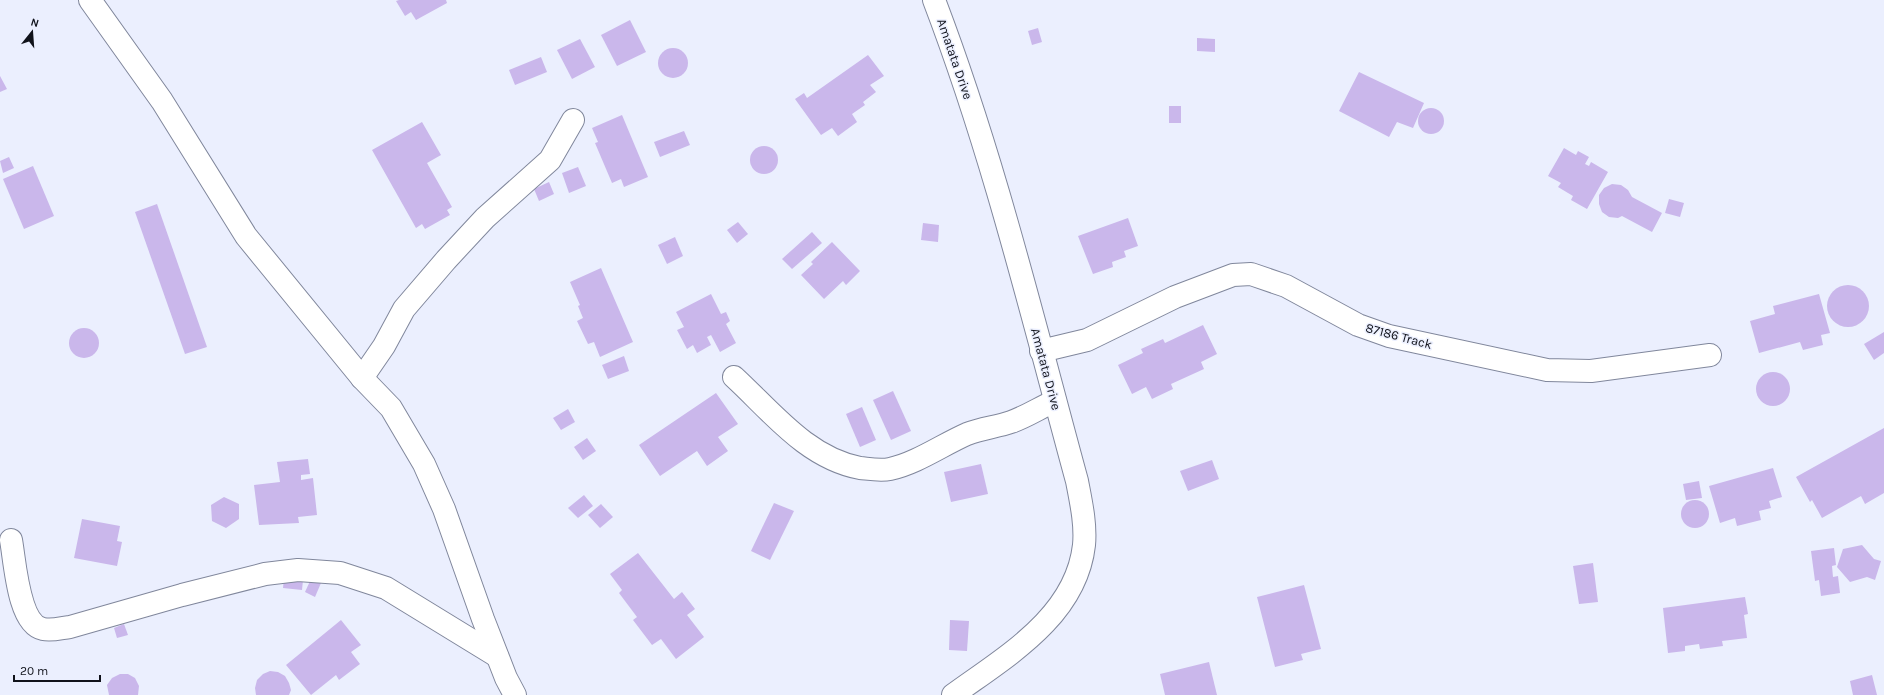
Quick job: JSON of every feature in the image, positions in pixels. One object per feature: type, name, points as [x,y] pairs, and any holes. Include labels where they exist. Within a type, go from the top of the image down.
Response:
[{"type":"street","points":[[90,0],[162,101],[246,236],[362,378],[391,408],[424,464],[444,509],[497,656],[515,695]]},
{"type":"street","name":"Amatata Drive","points":[[934,0],[952,47],[997,189],[1077,482],[1084,522],[1084,546],[1078,572],[1067,594],[1048,620],[1020,646],[953,695]]},
{"type":"street","points":[[362,378],[384,346],[404,308],[485,218],[550,160],[573,120]]},
{"type":"street","name":"87186 Track","points":[[1041,351],[1087,340],[1175,297],[1233,275],[1251,274],[1286,286],[1358,325],[1389,336],[1547,370],[1591,371],[1710,355]]},
{"type":"street","points":[[734,377],[807,446],[822,455],[847,465],[872,470],[889,470],[906,464],[969,433],[1011,422],[1055,400]]},
{"type":"street","points":[[11,540],[23,606],[30,620],[41,629],[53,630],[70,627],[182,595],[265,574],[298,570],[340,573],[386,588],[497,656]]},
{"type":"building","points":[[446,0],[447,3],[416,20],[411,12],[405,16],[396,1]]},
{"type":"building","points":[[630,20],[646,52],[617,66],[601,35]]},
{"type":"building","points":[[1038,28],[1042,42],[1032,45],[1028,31]]},
{"type":"building","points":[[1197,38],[1215,39],[1215,52],[1197,51]]},
{"type":"building","points":[[580,39],[595,67],[572,79],[557,50]]},
{"type":"building","points":[[673,48],[684,52],[688,63],[684,74],[673,78],[662,74],[658,63],[662,52]]},
{"type":"building","points":[[868,55],[884,76],[870,85],[876,92],[863,102],[865,105],[852,114],[857,122],[838,136],[832,128],[821,135],[795,99],[804,93],[807,98]]},
{"type":"building","points":[[541,57],[547,72],[515,85],[509,70]]},
{"type":"building","points":[[1359,72],[1424,103],[1413,128],[1397,122],[1389,137],[1339,111]]},
{"type":"building","points":[[0,76],[7,89],[0,92]]},
{"type":"building","points":[[1169,106],[1181,106],[1181,123],[1169,123]]},
{"type":"building","points":[[1431,108],[1440,112],[1444,121],[1440,130],[1431,134],[1422,130],[1418,121],[1422,112]]},
{"type":"building","points":[[622,115],[648,177],[624,187],[621,179],[612,183],[595,143],[598,142],[592,128]]},
{"type":"building","points":[[422,122],[441,155],[427,163],[452,207],[447,210],[450,215],[425,229],[422,224],[416,228],[372,150]]},
{"type":"building","points":[[684,131],[690,145],[660,157],[654,142]]},
{"type":"building","points":[[764,146],[774,150],[778,160],[774,170],[764,174],[754,170],[750,160],[754,150]]},
{"type":"building","points":[[1564,148],[1576,155],[1578,151],[1589,157],[1585,164],[1589,166],[1591,162],[1608,172],[1587,209],[1571,200],[1573,196],[1558,187],[1561,183],[1548,176]]},
{"type":"building","points":[[9,157],[14,168],[3,173],[0,161]]},
{"type":"building","points":[[33,166],[54,216],[24,229],[3,179]]},
{"type":"building","points":[[578,167],[586,186],[569,193],[562,173]]},
{"type":"building","points":[[549,182],[554,194],[539,201],[534,189]]},
{"type":"building","points":[[1612,184],[1621,185],[1628,190],[1632,197],[1662,213],[1652,232],[1622,216],[1618,218],[1609,217],[1602,212],[1599,204],[1599,195],[1604,188]]},
{"type":"building","points":[[1669,199],[1684,203],[1680,217],[1665,213]]},
{"type":"building","points":[[157,204],[207,347],[185,354],[135,212]]},
{"type":"building","points":[[1128,218],[1138,246],[1124,251],[1126,257],[1112,262],[1113,267],[1093,274],[1078,236]]},
{"type":"building","points":[[738,222],[748,234],[737,243],[727,230]]},
{"type":"building","points":[[923,223],[939,225],[938,242],[921,240]]},
{"type":"building","points":[[812,232],[822,243],[792,269],[782,259]]},
{"type":"building","points":[[675,237],[683,256],[667,264],[658,245]]},
{"type":"building","points":[[832,242],[860,271],[846,285],[843,281],[824,299],[801,275],[813,264],[811,262]]},
{"type":"building","points":[[601,268],[633,342],[600,357],[594,342],[588,344],[577,321],[583,318],[578,306],[580,305],[570,282]]},
{"type":"building","points":[[1844,285],[1852,285],[1860,288],[1866,294],[1869,306],[1866,318],[1860,324],[1852,327],[1844,327],[1836,324],[1830,318],[1827,310],[1827,302],[1830,294],[1836,288]]},
{"type":"building","points":[[711,294],[721,314],[726,312],[730,321],[726,324],[736,343],[720,352],[711,335],[707,337],[711,345],[697,353],[693,345],[687,349],[677,330],[684,327],[676,312]]},
{"type":"building","points":[[1819,294],[1830,333],[1821,335],[1823,345],[1803,350],[1800,342],[1759,353],[1750,321],[1775,314],[1773,306]]},
{"type":"building","points":[[1203,325],[1217,354],[1201,362],[1204,369],[1171,384],[1173,389],[1152,399],[1146,387],[1132,394],[1118,365],[1143,353],[1141,349],[1163,339],[1165,343]]},
{"type":"building","points":[[84,328],[90,329],[98,337],[98,349],[90,357],[84,358],[78,357],[70,349],[69,343],[70,337],[78,329]]},
{"type":"building","points":[[1884,332],[1884,353],[1874,360],[1864,344]]},
{"type":"building","points":[[624,356],[629,371],[608,379],[602,365]]},
{"type":"building","points":[[1770,372],[1776,372],[1785,377],[1789,383],[1789,395],[1785,401],[1776,406],[1770,406],[1761,401],[1756,392],[1756,386],[1761,377]]},
{"type":"building","points":[[893,391],[911,431],[891,440],[873,400]]},
{"type":"building","points":[[716,393],[738,424],[718,437],[728,451],[707,466],[697,451],[660,476],[639,445]]},
{"type":"building","points":[[862,407],[876,440],[860,447],[846,414]]},
{"type":"building","points":[[568,409],[575,422],[561,430],[553,418]]},
{"type":"building","points":[[1884,428],[1884,493],[1865,504],[1861,496],[1822,518],[1812,500],[1810,502],[1796,477]]},
{"type":"building","points":[[587,438],[596,451],[583,460],[574,447]]},
{"type":"building","points":[[308,459],[310,474],[301,475],[301,480],[313,478],[317,515],[298,517],[299,523],[259,525],[254,485],[280,482],[277,462]]},
{"type":"building","points":[[1212,460],[1219,479],[1188,491],[1180,471]]},
{"type":"building","points":[[981,464],[988,494],[951,502],[944,472]]},
{"type":"building","points":[[1773,468],[1782,497],[1769,501],[1771,508],[1759,511],[1761,520],[1737,526],[1735,518],[1720,523],[1709,486]]},
{"type":"building","points":[[1699,481],[1702,498],[1686,500],[1683,484]]},
{"type":"building","points":[[584,495],[593,506],[578,518],[568,508]]},
{"type":"building","points":[[224,497],[239,504],[239,519],[226,528],[212,521],[211,505]]},
{"type":"building","points":[[1695,500],[1705,504],[1709,514],[1705,524],[1695,528],[1685,524],[1681,514],[1685,504]]},
{"type":"building","points":[[774,503],[794,511],[770,560],[751,551]]},
{"type":"building","points":[[601,504],[613,517],[600,528],[588,515]]},
{"type":"building","points":[[82,519],[120,526],[117,541],[122,542],[117,566],[74,558]]},
{"type":"building","points":[[1862,545],[1874,559],[1881,561],[1875,580],[1867,577],[1850,582],[1837,567],[1843,549]]},
{"type":"building","points":[[1834,548],[1836,565],[1832,566],[1833,577],[1838,576],[1840,593],[1821,596],[1819,580],[1815,581],[1811,551]]},
{"type":"building","points":[[638,553],[674,599],[682,592],[695,609],[687,615],[704,637],[676,659],[661,639],[652,645],[633,620],[637,617],[619,593],[622,590],[610,574]]},
{"type":"building","points":[[1593,563],[1598,602],[1579,604],[1573,566]]},
{"type":"building","points":[[284,578],[303,580],[302,590],[283,588]]},
{"type":"building","points":[[311,579],[321,583],[315,597],[305,592]]},
{"type":"building","points":[[1304,585],[1321,649],[1301,654],[1303,660],[1275,667],[1257,597]]},
{"type":"building","points":[[1745,597],[1748,614],[1744,615],[1747,638],[1722,641],[1723,646],[1700,649],[1699,644],[1685,646],[1685,651],[1668,653],[1663,608]]},
{"type":"building","points":[[341,620],[361,645],[351,652],[360,664],[339,680],[336,675],[311,695],[286,665]]},
{"type":"building","points":[[950,620],[969,621],[967,651],[949,650]]},
{"type":"building","points":[[124,624],[128,635],[117,638],[114,628]]},
{"type":"building","points":[[1209,662],[1217,695],[1165,695],[1160,674]]},
{"type":"building","points":[[270,671],[278,672],[285,676],[291,690],[289,695],[256,695],[255,688],[257,680],[263,674]]},
{"type":"building","points":[[120,674],[128,674],[135,678],[139,686],[138,695],[109,695],[107,685],[112,678]]},
{"type":"building","points":[[1872,675],[1877,695],[1853,695],[1850,681]]}]
